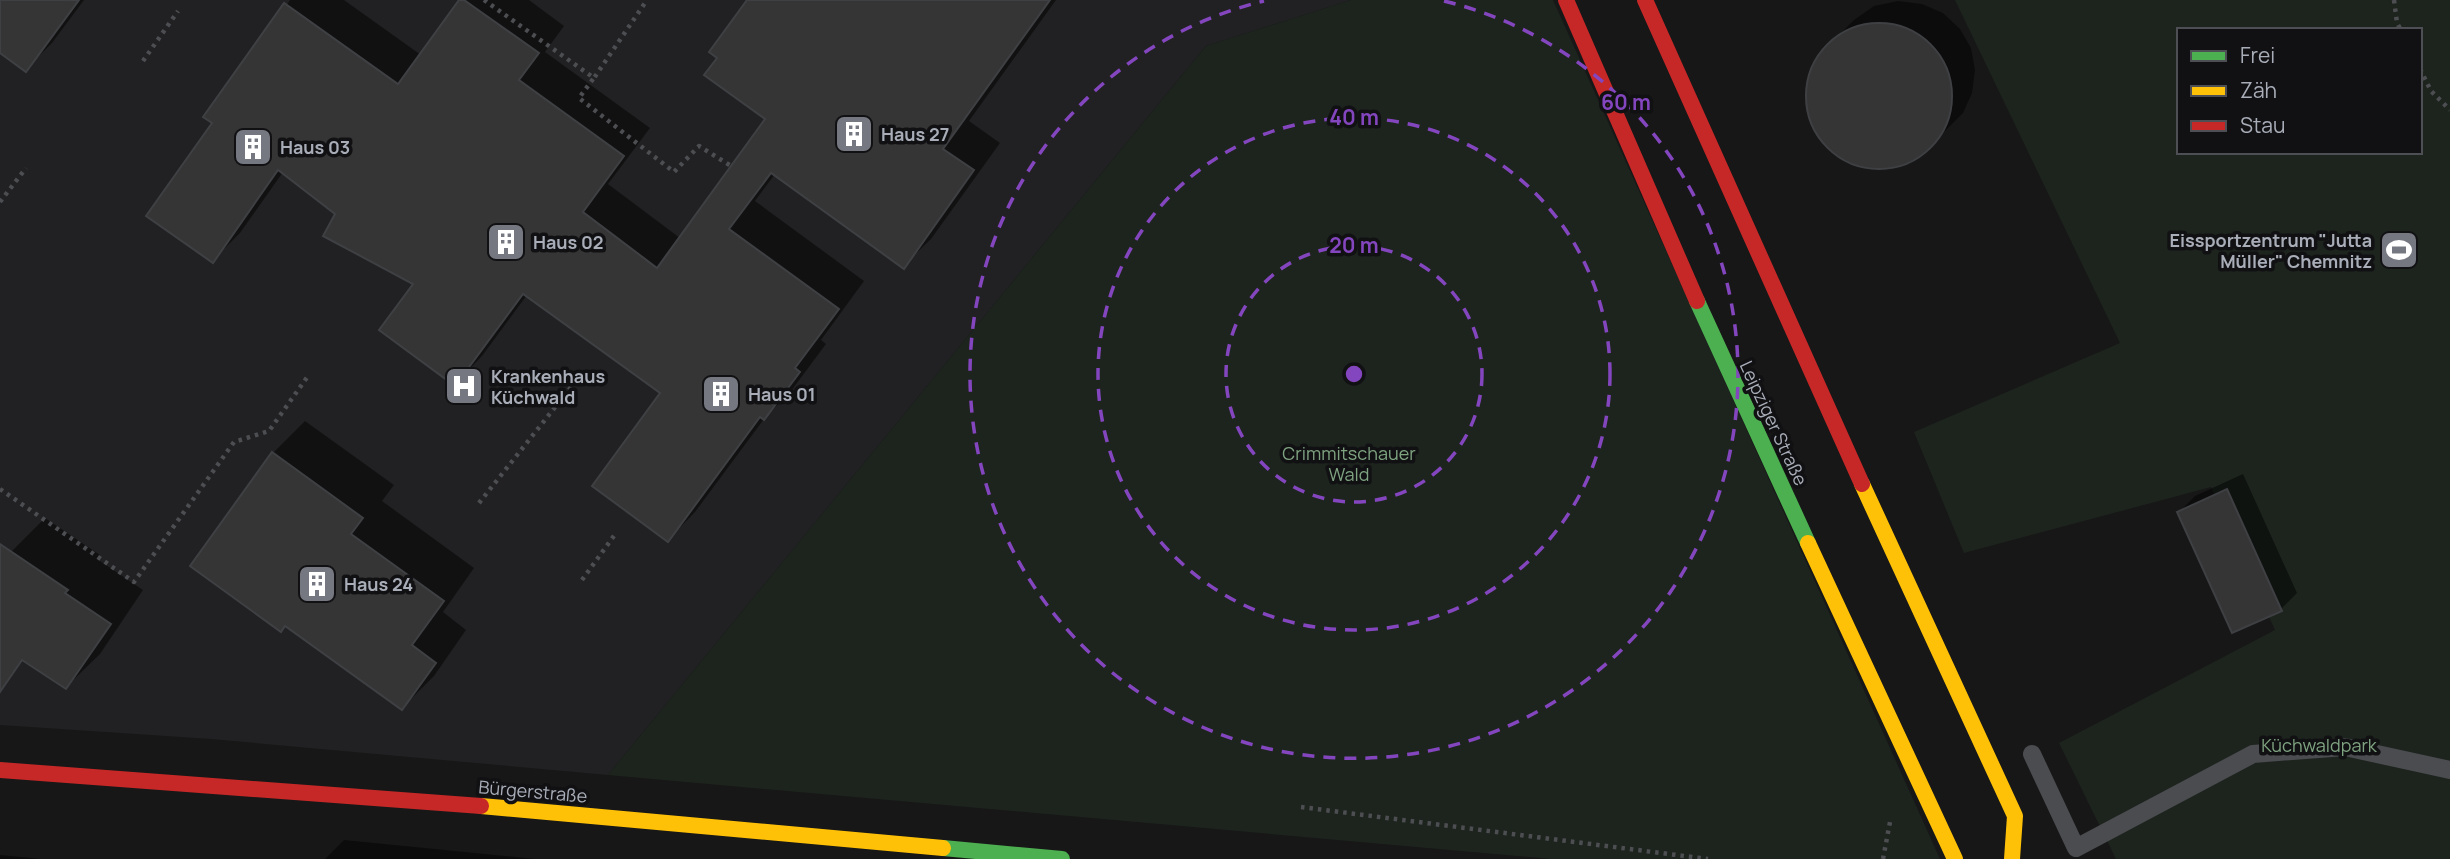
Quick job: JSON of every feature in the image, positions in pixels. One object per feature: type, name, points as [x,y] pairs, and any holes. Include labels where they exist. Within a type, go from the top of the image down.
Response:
[{"type":"main road","name":"Leipziger Straße","points":[[1566,0],[1719,350],[1955,859]]},
{"type":"main road","points":[[1645,0],[1763,267],[2015,816],[2012,859]]},
{"type":"main road","name":"Bürgerstraße","points":[[0,771],[556,812],[1062,859]]},
{"type":"lane","points":[[2032,754],[2076,848],[2253,754],[2345,747],[2450,770]]},
{"type":"path","points":[[484,0],[594,78]]},
{"type":"path","points":[[647,0],[579,98],[674,173],[699,146],[732,166]]},
{"type":"path","points":[[2393,0],[2400,28]]},
{"type":"path","points":[[143,61],[178,11]]},
{"type":"path","points":[[2422,73],[2431,91],[2450,110]]},
{"type":"path","points":[[0,202],[26,168]]},
{"type":"path","points":[[479,503],[583,372]]},
{"type":"path","points":[[0,489],[134,582],[234,442],[268,431],[309,376]]},
{"type":"path","points":[[582,580],[616,533]]},
{"type":"path","points":[[1301,807],[1708,859]]},
{"type":"path","points":[[1883,859],[1891,818]]},
{"type":"shaded area","name":"Krankenhaus Küchwald","points":[[0,0],[1351,0],[1206,46],[608,775],[211,739],[0,725]]},
{"type":"green space","name":"Crimmitschauer Wald","points":[[1351,0],[1553,0],[1940,859],[1552,859],[608,775],[1206,46]]},
{"type":"green space","name":"Küchwaldpark","points":[[1955,0],[2450,0],[2450,859],[2116,859],[2059,743],[2275,630],[2211,487],[1964,553],[1914,432],[2120,343]]},
{"type":"building","points":[[0,0],[79,0],[26,72],[0,53]]},
{"type":"building","points":[[459,0],[464,0],[539,53],[519,80],[624,156],[583,212],[657,268],[765,119],[704,75],[717,58],[709,52],[747,0],[1050,0],[943,149],[974,170],[904,269],[771,173],[729,229],[839,309],[795,368],[800,372],[764,420],[760,417],[668,542],[592,486],[660,393],[523,294],[455,386],[379,330],[413,284],[323,236],[335,214],[278,170],[213,263],[146,216],[212,123],[203,117],[284,3],[398,84]]},
{"type":"building","points":[[1879,23],[1907,29],[1931,44],[1946,68],[1952,96],[1946,124],[1931,148],[1907,163],[1879,169],[1851,163],[1827,148],[1812,124],[1806,96],[1812,68],[1827,44],[1851,29]]},
{"type":"building","name":"Haus 24","points":[[272,452],[363,518],[351,534],[444,601],[412,645],[436,663],[402,710],[285,626],[281,632],[190,566]]},
{"type":"building","points":[[2227,489],[2282,611],[2232,633],[2177,512]]},
{"type":"building","points":[[0,544],[68,590],[65,593],[111,624],[66,689],[22,660],[0,692]]},
{"type":"traffic: fast","points":[[1697,301],[1808,543]]},
{"type":"traffic: fast","points":[[943,848],[1062,859]]},
{"type":"traffic: slow","points":[[1862,484],[2015,816],[2012,859]]},
{"type":"traffic: slow","points":[[1808,543],[1955,859]]},
{"type":"traffic: slow","points":[[481,806],[943,848]]},
{"type":"traffic: jam","points":[[1566,0],[1697,301]]},
{"type":"traffic: jam","points":[[1645,0],[1862,484]]},
{"type":"traffic: jam","points":[[0,770],[481,806]]},
{"type":"place","name":"Haus 27","points":[[854,134]]},
{"type":"place","name":"Haus 03","points":[[253,147]]},
{"type":"place","name":"Haus 02","points":[[506,242]]},
{"type":"place","name":"Eissportzentrum \"Jutta Müller\" Chemnitz","points":[[2399,250]]},
{"type":"place","name":"Krankenhaus Küchwald","points":[[464,386]]},
{"type":"place","name":"Haus 01","points":[[721,394]]},
{"type":"place","name":"Haus 24","points":[[317,584]]}]
